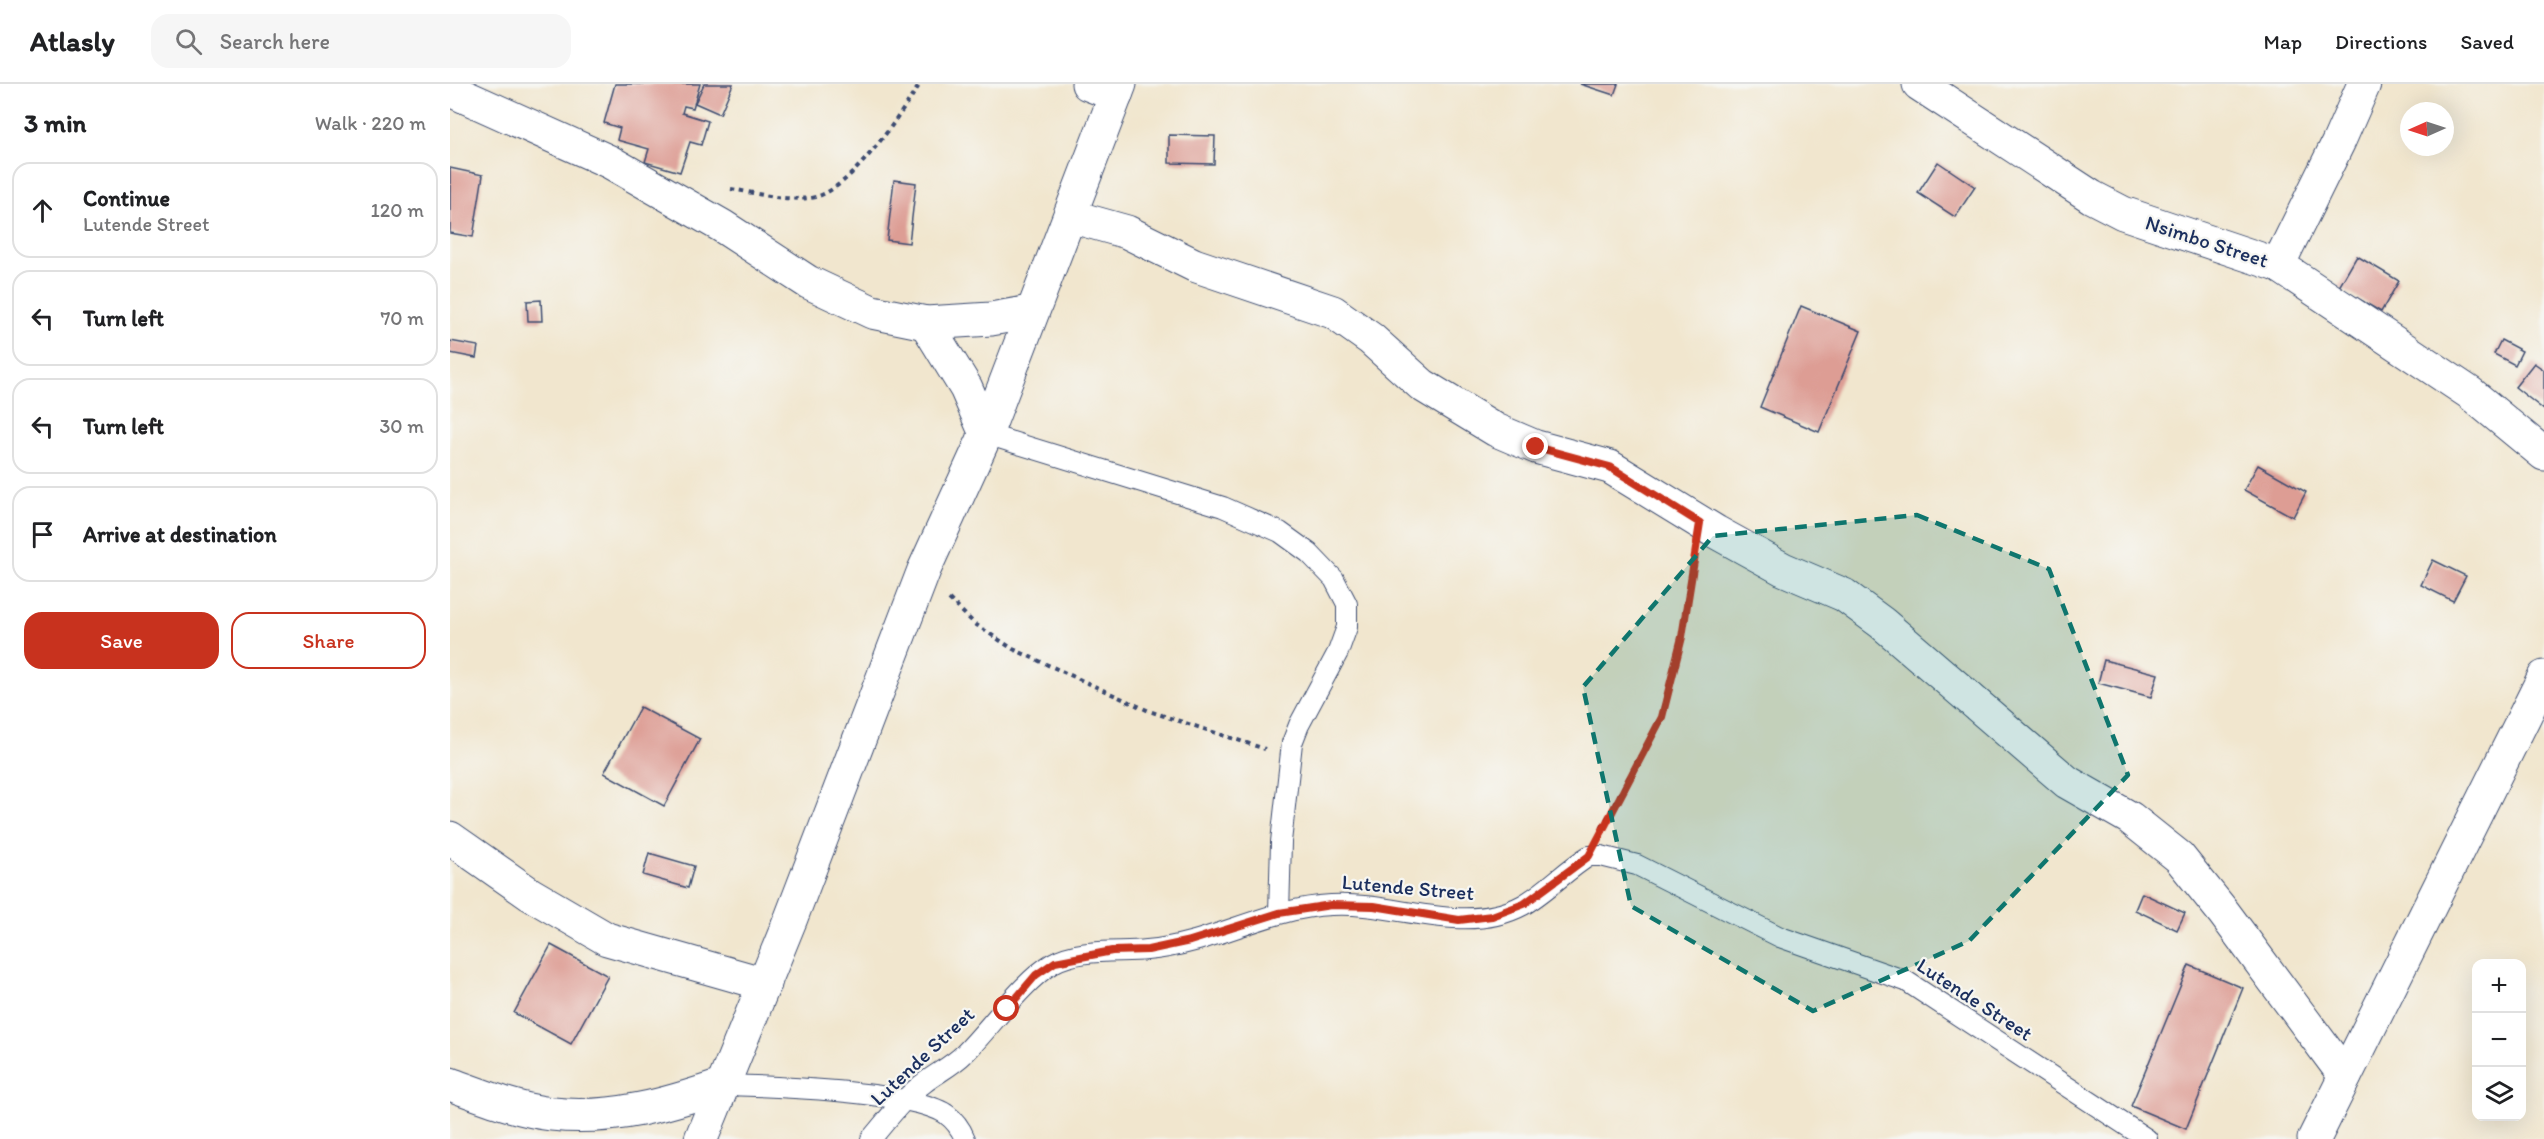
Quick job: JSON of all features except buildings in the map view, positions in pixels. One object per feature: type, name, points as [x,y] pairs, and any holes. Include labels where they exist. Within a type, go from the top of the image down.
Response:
[{"type":"street","name":"Nsimbo Street","points":[[1919,84],[2092,198],[2123,213],[2278,265],[2470,393],[2544,454]]},
{"type":"street","points":[[2278,265],[2340,141],[2364,84]]},
{"type":"street","points":[[701,1139],[856,754],[924,570],[986,434],[1030,312],[1070,216],[1108,88]]},
{"type":"street","points":[[450,90],[610,162],[722,226],[808,282],[872,312],[926,323],[991,319],[1030,312]]},
{"type":"street","points":[[1070,216],[1127,232],[1194,265],[1333,312],[1371,339],[1422,385],[1496,430],[1536,447],[1610,467],[1700,523],[1783,568],[1844,595],[1882,623],[2067,782],[2130,818],[2179,857],[2224,913],[2345,1076]]},
{"type":"street","points":[[926,323],[966,388],[986,434]]},
{"type":"street","points":[[2314,1139],[2544,677]]},
{"type":"street","points":[[450,838],[530,894],[607,939],[765,984]]},
{"type":"street","points":[[450,1084],[504,1103],[552,1126],[627,1113],[724,1085]]},
{"type":"lane","points":[[986,434],[1223,507],[1280,532],[1334,579],[1347,604],[1347,627],[1338,652],[1299,725],[1290,759],[1281,842],[1279,913]]},
{"type":"lane","name":"Lutende Street","points":[[871,1139],[903,1101],[962,1056],[1036,975],[1055,962],[1112,951],[1148,950],[1169,946],[1279,913],[1331,905],[1374,906],[1459,920],[1492,916],[1524,904],[1589,856],[1601,856],[1636,865],[1780,937],[1906,981],[2147,1139]]},
{"type":"lane","points":[[724,1085],[848,1093],[903,1101],[945,1113],[959,1126],[965,1139]]},
{"type":"path","points":[[722,188],[779,197],[811,198],[834,191],[883,139],[920,84]]},
{"type":"path","points":[[1589,856],[1662,717],[1682,637],[1700,523]]},
{"type":"path","points":[[924,570],[957,608],[975,624],[1013,648],[1149,711],[1290,759]]},
{"type":"highlighted area","points":[[1917,515],[2049,569],[2128,775],[1969,941],[1813,1011],[1631,906],[1583,687],[1713,536]]},
{"type":"route","points":[[1007,1009],[1036,975],[1055,962],[1077,956],[1112,951],[1148,950],[1190,941],[1279,913],[1331,905],[1374,906],[1459,920],[1492,916],[1524,904],[1589,856],[1609,813],[1641,760],[1662,717],[1682,637],[1700,523],[1610,467],[1536,447]]}]
